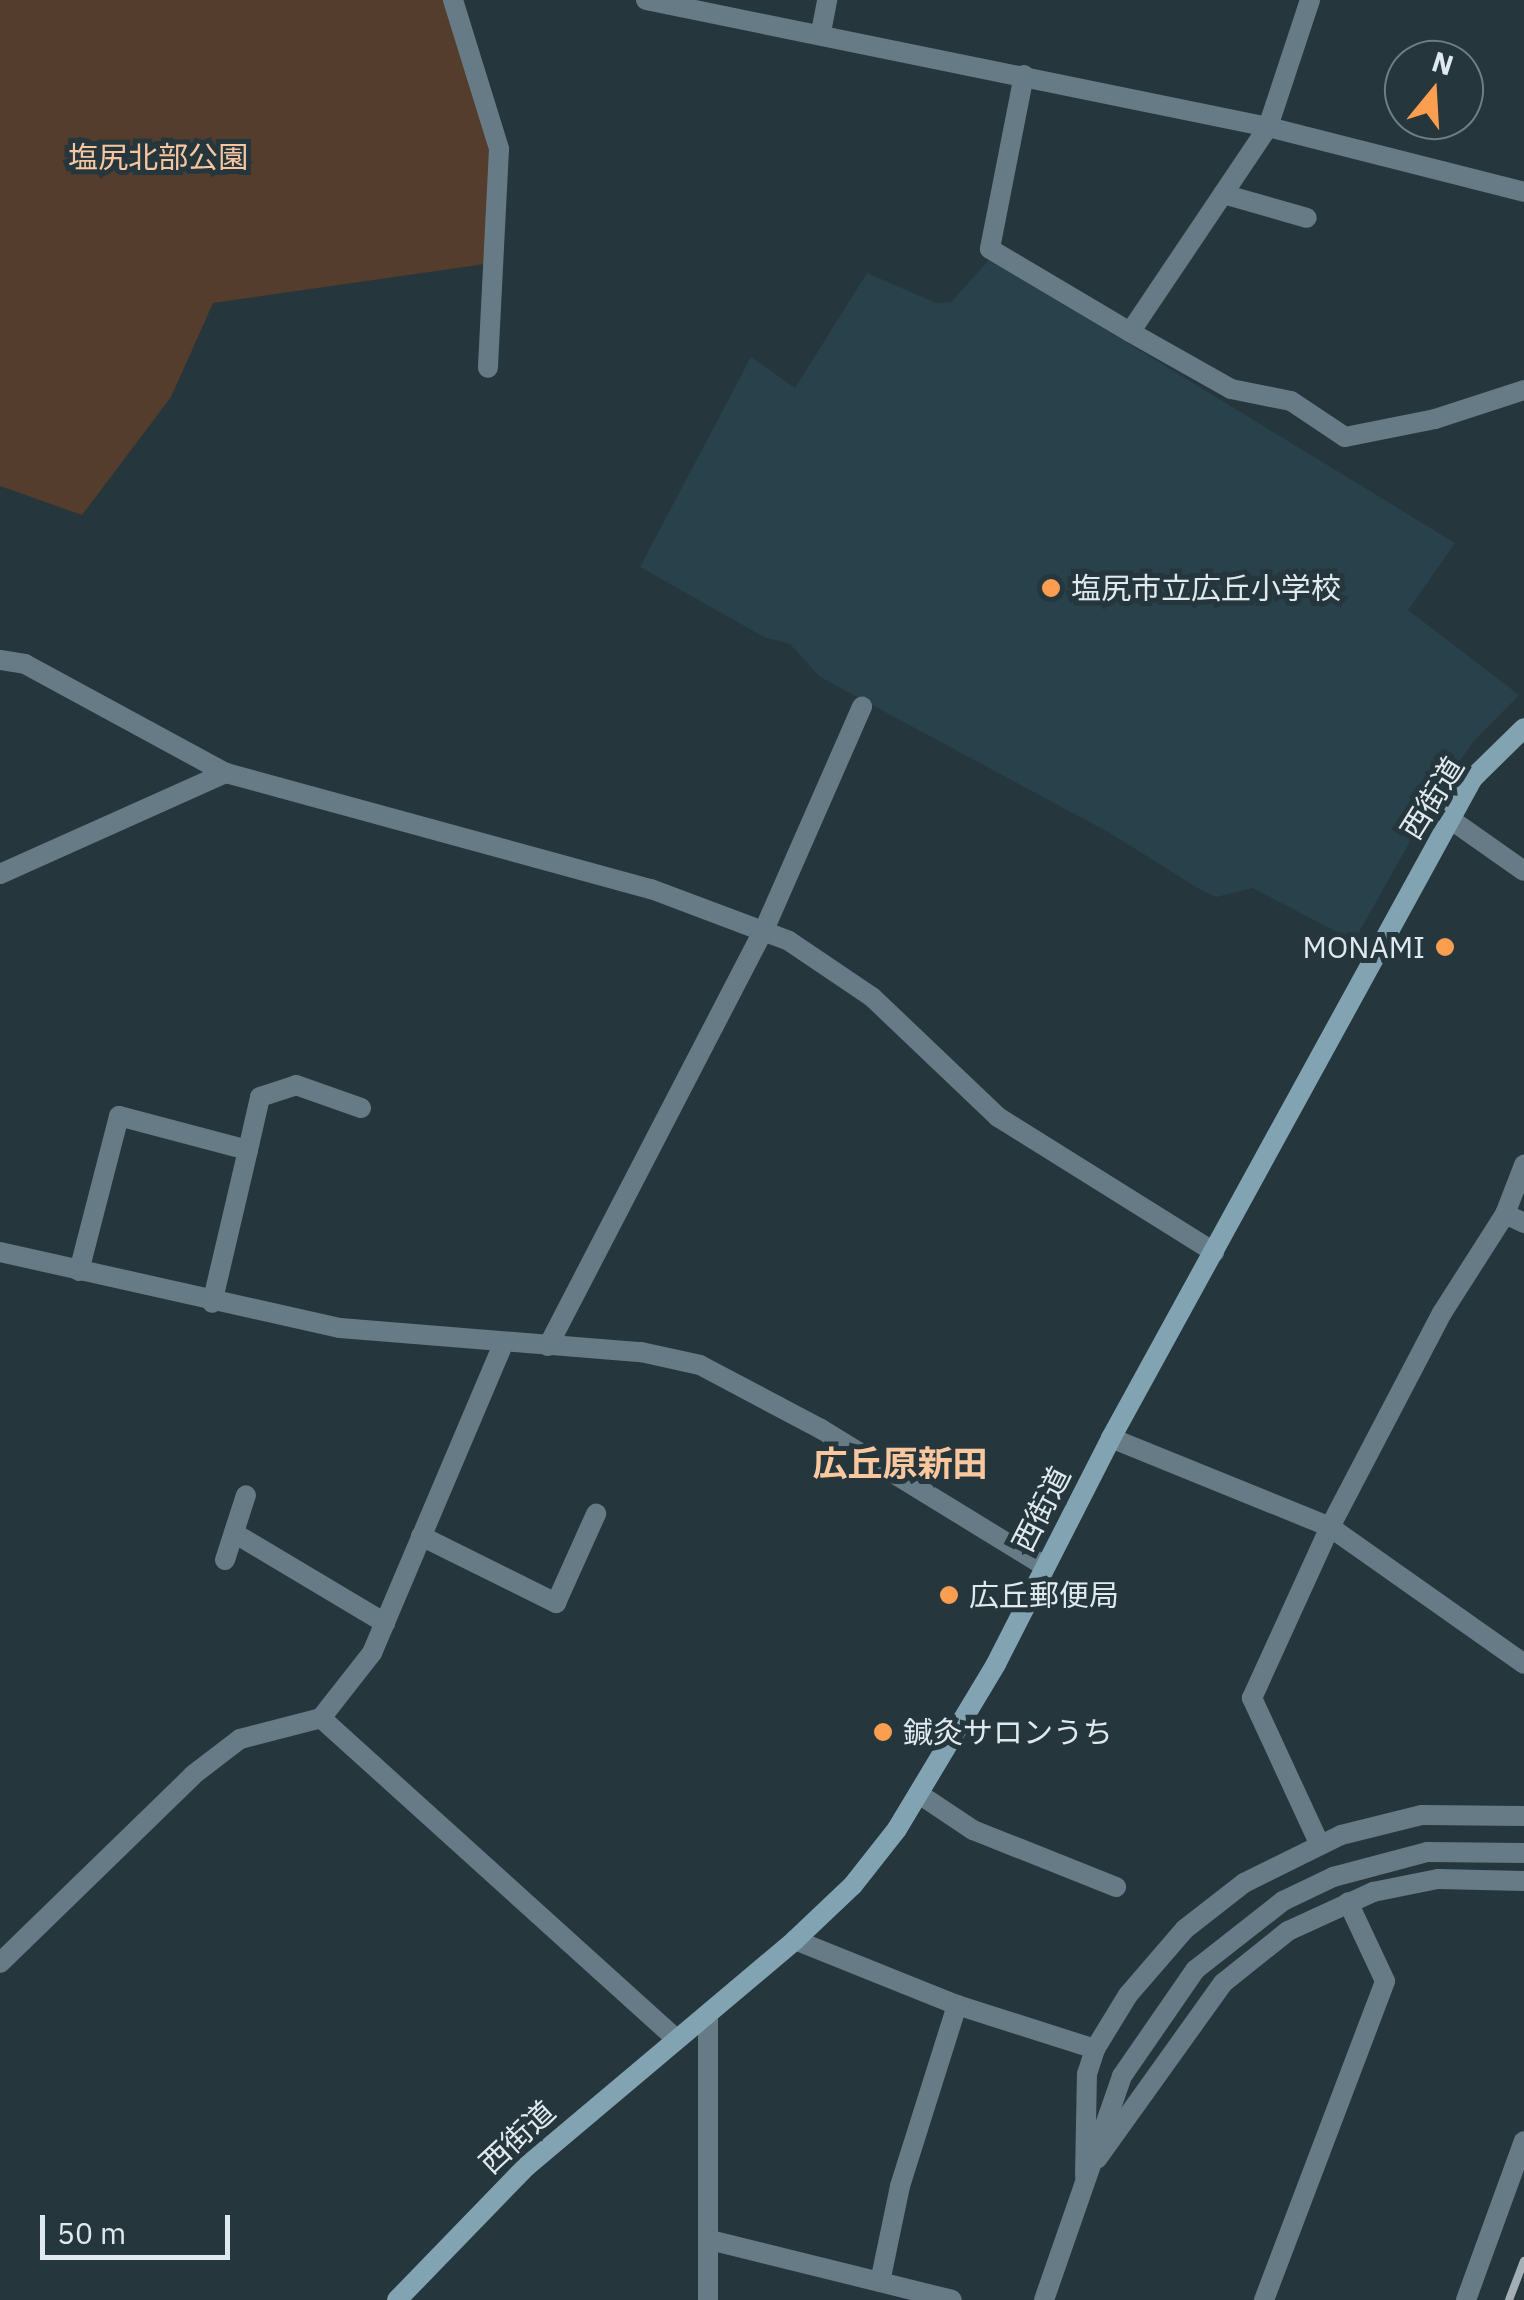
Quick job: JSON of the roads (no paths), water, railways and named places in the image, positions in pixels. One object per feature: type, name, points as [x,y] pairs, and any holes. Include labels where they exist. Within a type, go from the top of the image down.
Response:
[{"type":"main road","name":"西街道","points":[[397,2300],[527,2166],[674,2037],[708,2014],[795,1940],[853,1884],[920,1794],[1473,778],[1524,728]]},
{"type":"street","points":[[453,0],[499,149],[488,368]]},
{"type":"street","points":[[646,0],[820,32],[1268,127],[1524,192]]},
{"type":"street","points":[[820,32],[827,0]]},
{"type":"street","points":[[1130,332],[1268,127],[1310,0]]},
{"type":"street","points":[[1024,75],[990,249],[1232,390],[1290,402],[1345,436],[1435,419],[1524,390]]},
{"type":"street","points":[[1223,194],[1306,218]]},
{"type":"street","points":[[0,660],[24,664],[226,773],[412,819],[764,930],[872,997],[998,1117],[1214,1252]]},
{"type":"street","points":[[548,1346],[764,930],[862,707]]},
{"type":"street","points":[[0,874],[226,773]]},
{"type":"street","points":[[1450,819],[1524,870]]},
{"type":"street","points":[[212,1303],[260,1096],[296,1085],[360,1108]]},
{"type":"street","points":[[79,1271],[120,1116],[248,1150]]},
{"type":"street","points":[[1319,1843],[1252,1698],[1330,1527],[1442,1313],[1514,1219],[1524,1165]]},
{"type":"street","points":[[0,1252],[212,1303],[340,1328],[641,1352],[700,1365],[837,1438],[1045,1566]]},
{"type":"street","points":[[0,1963],[224,1751],[240,1740],[321,1718],[372,1653],[503,1344]]},
{"type":"street","points":[[1111,1438],[1330,1527],[1524,1664]]},
{"type":"street","points":[[225,1560],[246,1494]]},
{"type":"street","points":[[422,1536],[556,1603],[596,1514]]},
{"type":"street","points":[[234,1533],[384,1623]]},
{"type":"street","points":[[321,1718],[674,2037]]},
{"type":"street","points":[[920,1794],[973,1830],[1116,1887]]},
{"type":"street","points":[[1085,2178],[1087,2074],[1095,2049],[1128,1995],[1185,1928],[1244,1883],[1319,1843],[1422,1815],[1524,1816]]},
{"type":"street","points":[[1044,2300],[1122,2076],[1195,1970],[1283,1901],[1401,1857],[1524,1853]]},
{"type":"street","points":[[1085,2178],[1224,1983],[1288,1932],[1348,1902],[1438,1879],[1524,1881]]},
{"type":"street","points":[[1264,2300],[1385,1981],[1348,1902]]},
{"type":"street","points":[[795,1940],[956,2004],[1095,2049]]},
{"type":"street","points":[[880,2282],[900,2186],[956,2004]]},
{"type":"street","points":[[708,2014],[708,2300]]},
{"type":"street","points":[[1466,2300],[1524,2142]]},
{"type":"street","points":[[710,2240],[952,2300]]},
{"type":"railway","points":[[1509,2300],[1524,2261]]},
{"type":"place","name":"塩尻市立広丘小学校","points":[[1051,588]]},
{"type":"place","name":"MONAMI","points":[[1445,947]]},
{"type":"place","name":"広丘郵便局","points":[[949,1595]]},
{"type":"place","name":"鍼灸サロンうち","points":[[883,1732]]},
{"type":"district","name":"広丘原新田","points":[[900,1463]]},
{"type":"park label","name":"塩尻北部公園","points":[[158,157]]}]
